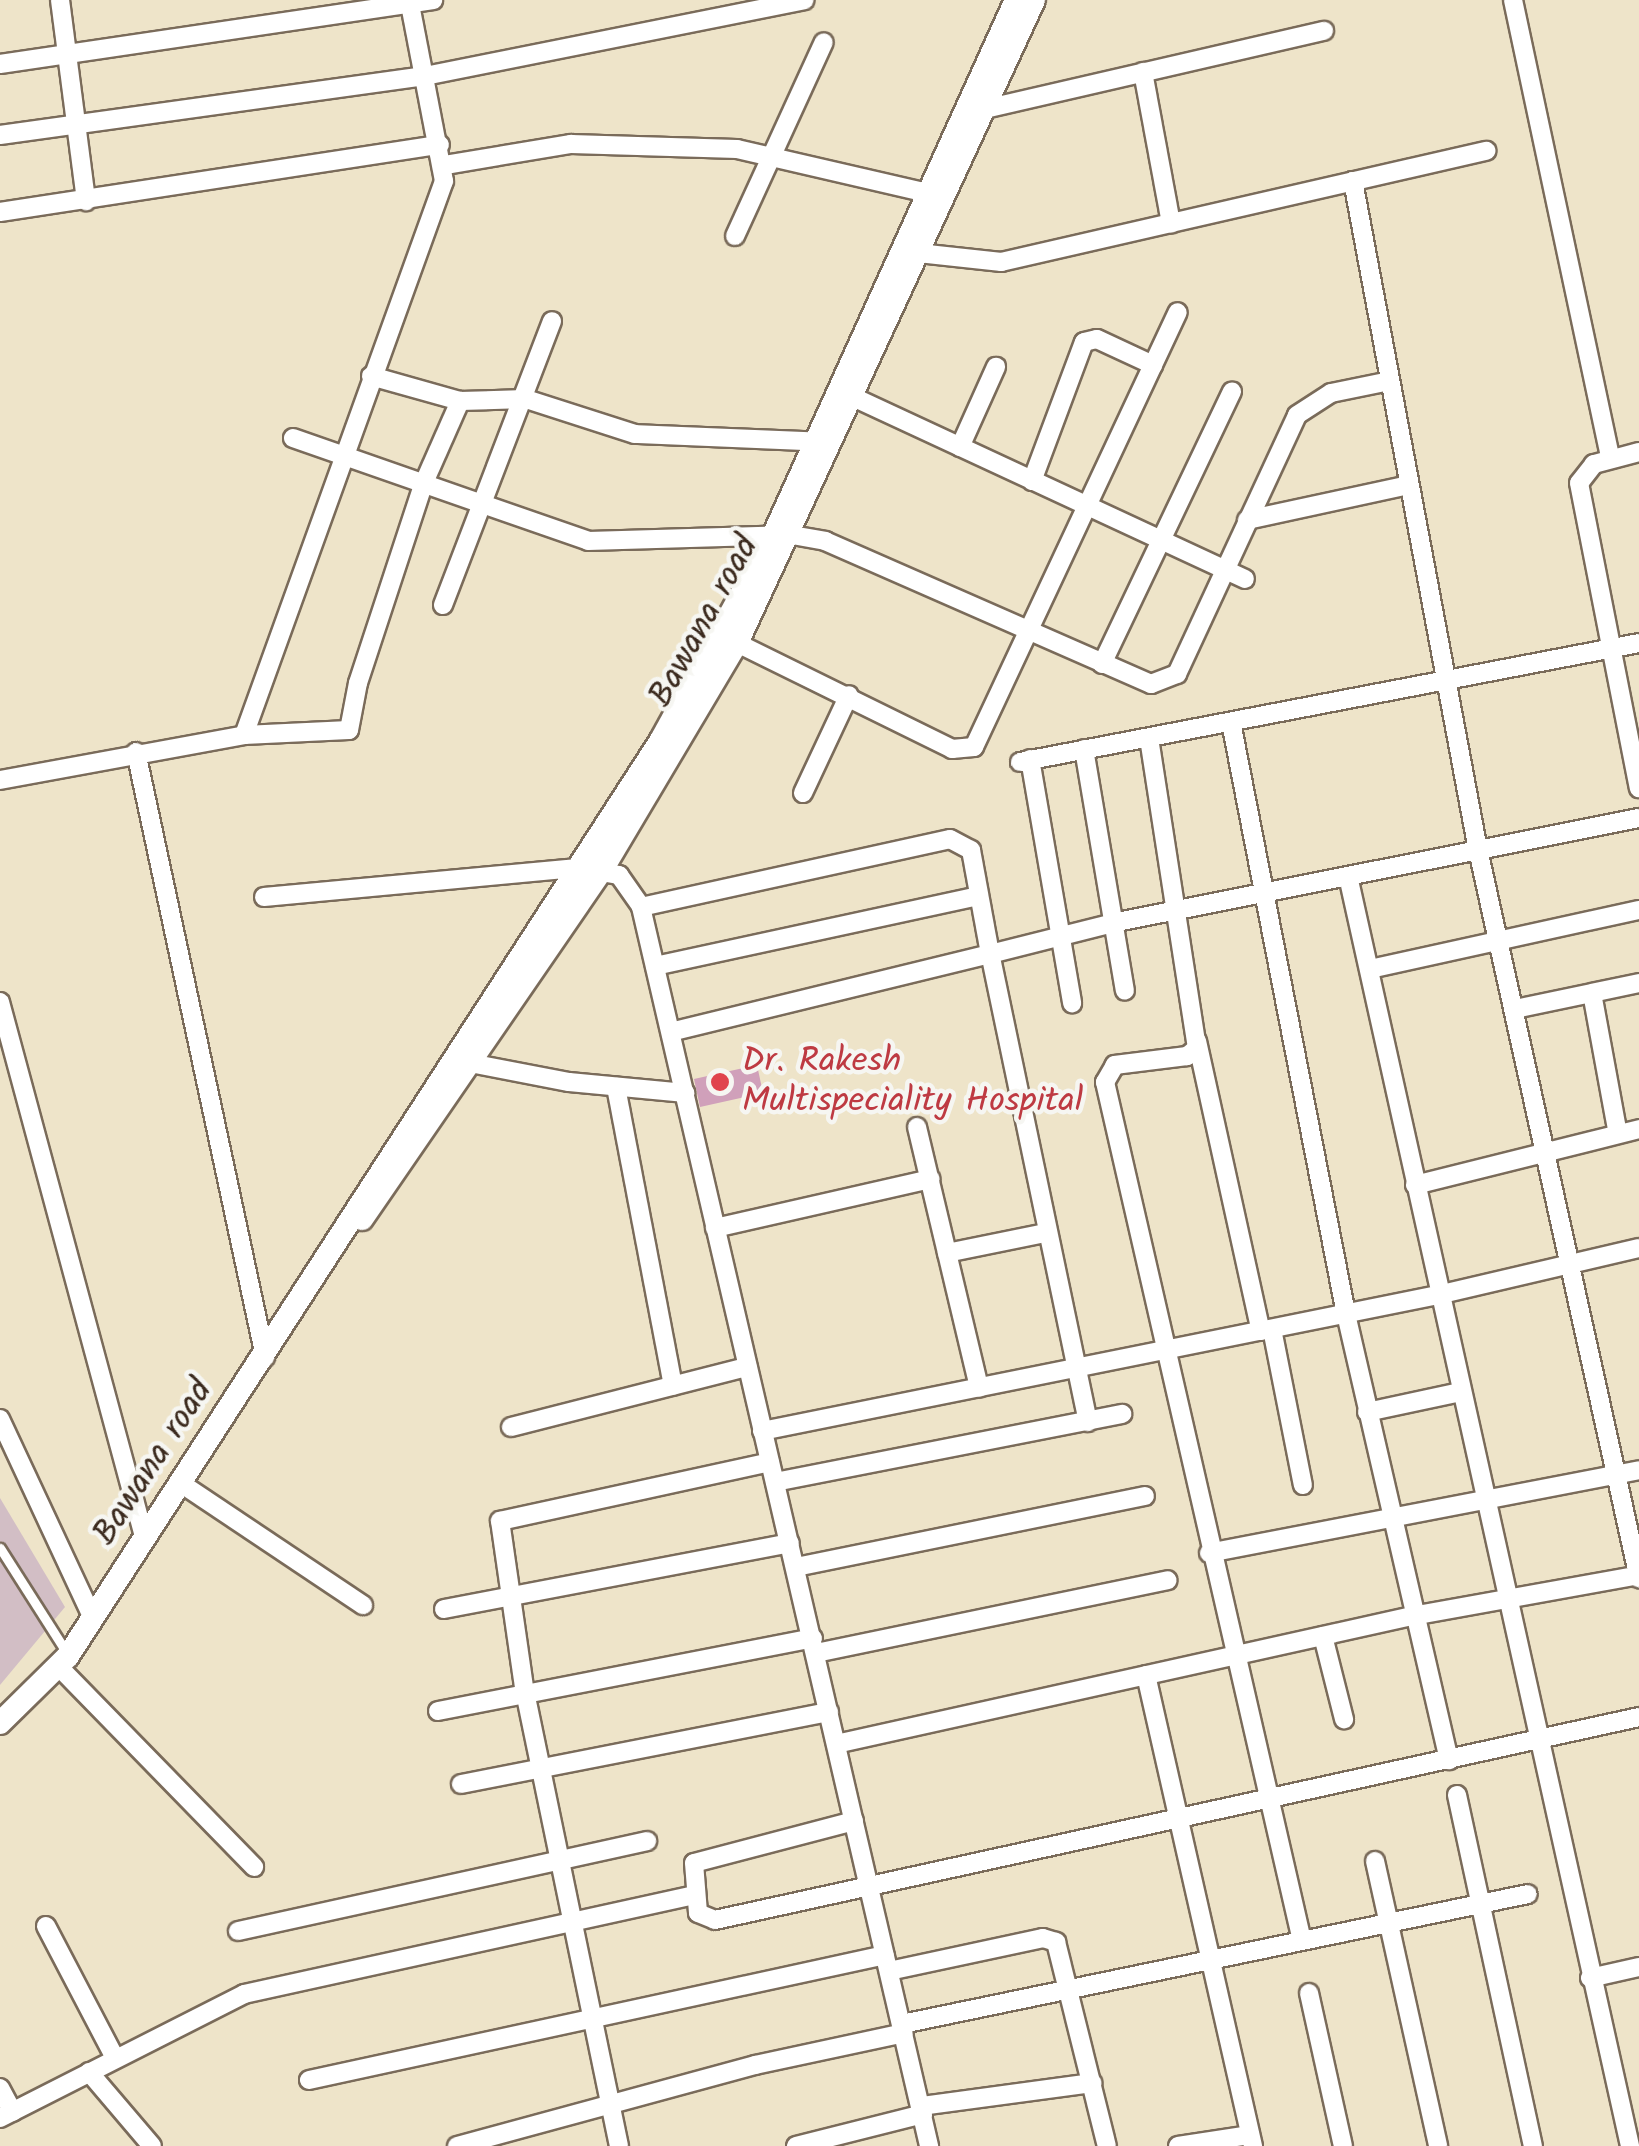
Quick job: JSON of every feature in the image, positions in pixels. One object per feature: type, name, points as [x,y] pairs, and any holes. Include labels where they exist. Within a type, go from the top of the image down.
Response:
[{"type":"street","points":[[60,0],[86,201]]},
{"type":"street","points":[[0,64],[434,0]]},
{"type":"street","points":[[0,135],[425,76],[804,0]]},
{"type":"street","name":"Bawana road","points":[[937,195],[1016,0]]},
{"type":"street","name":"Bawana road","points":[[0,1723],[64,1662],[349,1227],[358,1201],[578,868],[625,814],[737,643],[908,252],[984,109],[1034,0]]},
{"type":"street","points":[[1513,0],[1610,458]]},
{"type":"street","points":[[244,735],[445,165],[409,2]]},
{"type":"street","points":[[984,109],[1324,31]]},
{"type":"street","points":[[736,236],[824,42]]},
{"type":"street","points":[[1143,72],[1171,223]]},
{"type":"street","points":[[445,165],[571,144],[775,153],[937,195]]},
{"type":"street","points":[[0,212],[440,145]]},
{"type":"street","points":[[908,252],[986,264],[1486,151]]},
{"type":"street","points":[[836,1744],[1412,1616],[1639,1576],[1549,1151],[1478,850],[1353,181]]},
{"type":"street","name":"Bawana road","points":[[825,442],[852,397],[908,252]]},
{"type":"street","points":[[737,643],[952,749],[974,747],[1178,312]]},
{"type":"street","points":[[443,605],[526,399],[552,321]]},
{"type":"street","points":[[1032,481],[1084,342],[1097,339],[1153,365]]},
{"type":"street","points":[[960,447],[996,367]]},
{"type":"street","points":[[371,376],[460,401],[526,399],[635,434],[825,442]]},
{"type":"street","points":[[293,438],[482,508],[604,543],[782,536],[825,541],[1151,684],[1168,681],[1297,415],[1331,392],[1390,382]]},
{"type":"street","points":[[1102,664],[1158,539],[1232,391]]},
{"type":"street","points":[[852,397],[1246,580]]},
{"type":"street","points":[[0,780],[244,735],[349,730],[358,682],[423,485],[460,401]]},
{"type":"street","points":[[1639,452],[1594,464],[1579,484],[1639,788]]},
{"type":"street","points":[[1247,520],[1409,485]]},
{"type":"street","name":"Bawana road","points":[[349,1227],[372,1207],[602,870],[625,814],[722,635],[782,536]]},
{"type":"street","points":[[1072,1003],[1064,935],[1025,761],[1639,643]]},
{"type":"street","points":[[802,793],[849,695]]},
{"type":"street","points":[[1231,722],[1261,893],[1346,1314],[1412,1616],[1450,1760]]},
{"type":"street","points":[[1149,738],[1180,909],[1197,1041],[1303,1485]]},
{"type":"street","points":[[1084,750],[1125,991]]},
{"type":"street","points":[[136,752],[265,1357]]},
{"type":"street","points":[[671,1032],[1116,922],[1639,818]]},
{"type":"street","points":[[641,907],[950,839],[968,842],[1045,1233],[1088,1422]]},
{"type":"street","points":[[264,897],[578,868],[618,875],[641,907],[928,2146]]},
{"type":"street","points":[[1348,876],[1483,1496],[1543,1741],[1590,1978],[1633,2142]]},
{"type":"street","points":[[655,966],[978,896]]},
{"type":"street","points":[[1370,969],[1639,910]]},
{"type":"street","points":[[1516,1009],[1639,983]]},
{"type":"street","points":[[1592,993],[1618,1134]]},
{"type":"street","points":[[0,1002],[7,1062],[145,1540]]},
{"type":"street","points":[[1197,1041],[1187,1056],[1115,1065],[1105,1074],[1209,1553],[1302,1942]]},
{"type":"street","points":[[470,1063],[684,1093]]},
{"type":"street","points":[[616,1086],[673,1386]]},
{"type":"street","points":[[917,1127],[979,1388]]},
{"type":"street","points":[[1415,1185],[1639,1129]]},
{"type":"street","points":[[715,1228],[930,1179]]},
{"type":"street","points":[[947,1252],[1045,1233]]},
{"type":"street","points":[[762,1430],[1438,1296],[1639,1248]]},
{"type":"street","points":[[511,1427],[747,1366]]},
{"type":"street","points":[[1367,1412],[1460,1392]]},
{"type":"street","points":[[775,1482],[1122,1414]]},
{"type":"street","points":[[0,1420],[93,1618]]},
{"type":"street","points":[[619,2146],[525,1694],[508,1596],[503,1519],[770,1462]]},
{"type":"street","points":[[1209,1553],[1483,1496],[1639,1470]]},
{"type":"street","points":[[182,1484],[363,1604]]},
{"type":"street","points":[[796,1567],[1145,1496]]},
{"type":"street","points":[[444,1608],[790,1544]]},
{"type":"street","points":[[438,1711],[1167,1580]]},
{"type":"street","points":[[1323,1636],[1344,1719]]},
{"type":"street","points":[[64,1662],[254,1867]]},
{"type":"street","points":[[1146,1676],[1174,1818],[1251,2140],[1178,2146]]},
{"type":"street","points":[[460,1784],[830,1712]]},
{"type":"street","points":[[854,1822],[699,1860],[690,1868],[693,1895],[708,1921],[1639,1717]]},
{"type":"street","points":[[1458,1795],[1533,2146]]},
{"type":"street","points":[[238,1930],[647,1840]]},
{"type":"street","points":[[1375,1861],[1438,2146]]},
{"type":"street","points":[[457,2146],[903,2029],[1528,1894]]},
{"type":"street","points":[[0,2088],[6,2115],[244,1994],[573,1926],[693,1895]]},
{"type":"street","points":[[46,1926],[115,2058]]},
{"type":"street","points":[[308,2080],[591,2018],[888,1963],[1052,1939],[1070,1991],[1107,2146]]},
{"type":"street","points":[[1590,1978],[1639,1967]]},
{"type":"street","points":[[1309,1993],[1343,2146]]},
{"type":"street","points":[[89,2072],[152,2146]]},
{"type":"street","points":[[796,2146],[922,2110],[1092,2083]]},
{"type":"lane","points":[[0,1548],[64,1662]]},
{"type":"shaded area","points":[[0,1498],[65,1607],[0,1685]]},
{"type":"building","points":[[757,1065],[763,1093],[700,1107],[694,1079]]},
{"type":"place","name":"Dr. Rakesh Multispeciality Hospital","points":[[720,1082]]}]
